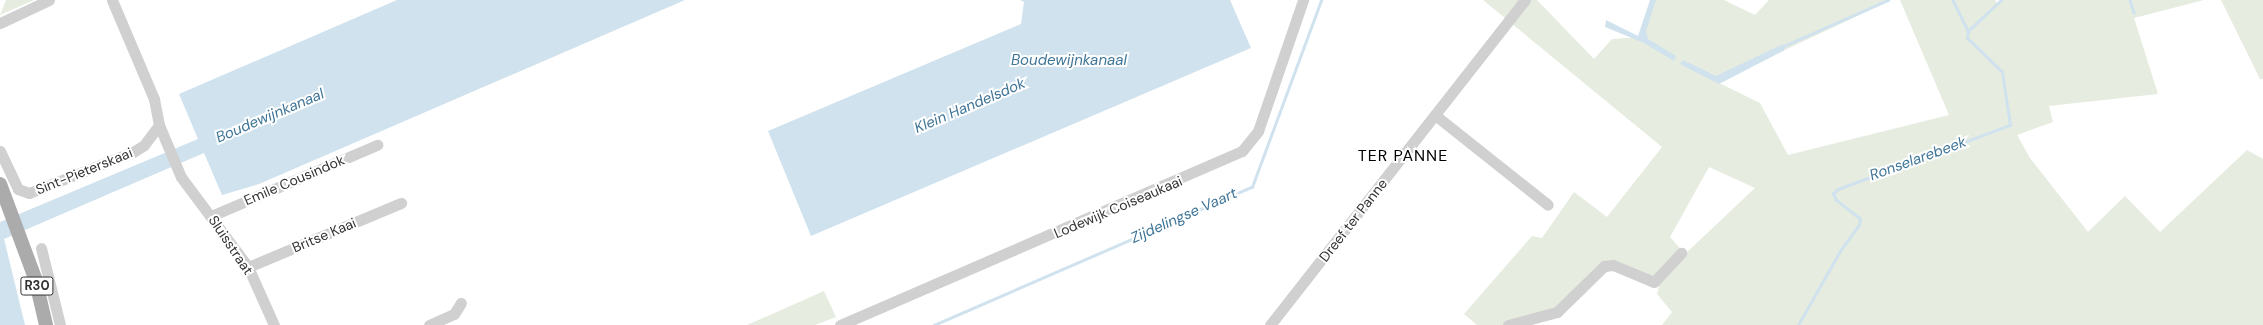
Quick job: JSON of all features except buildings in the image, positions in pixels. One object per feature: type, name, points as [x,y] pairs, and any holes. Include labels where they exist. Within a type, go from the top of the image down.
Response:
[{"type":"main road","name":"R30","points":[[0,184],[35,278],[46,325]]},
{"type":"street","points":[[0,23],[48,0]]},
{"type":"street","points":[[112,0],[154,99],[159,125]]},
{"type":"street","name":"Lodewijk Coiseaukaai","points":[[840,325],[1242,152],[1258,131],[1303,0]]},
{"type":"street","name":"Dreef ter Panne","points":[[1270,325],[1523,3]]},
{"type":"street","points":[[1435,116],[1548,205]]},
{"type":"street","name":"Sluisstraat","points":[[159,125],[178,171],[248,267],[274,325]]},
{"type":"street","name":"Sint-Pieterskaai","points":[[0,151],[18,189],[29,193],[133,152],[144,145],[159,125]]},
{"type":"street","name":"Emile Cousindok","points":[[211,216],[377,145]]},
{"type":"street","name":"Britse Kaai","points":[[248,267],[401,203]]},
{"type":"street","points":[[40,248],[60,325]]},
{"type":"street","points":[[1508,325],[1557,312],[1604,266],[1613,265],[1654,282],[1681,253]]},
{"type":"street","points":[[429,325],[454,314],[461,303]]},
{"type":"shaded area","points":[[6,0],[34,0],[0,15]]},
{"type":"shaded area","points":[[1483,0],[1537,0],[1594,59],[1612,39],[1641,37],[1650,0],[1724,0],[1755,15],[1769,0],[1891,0],[1717,82],[1760,103],[1788,155],[1949,115],[1900,0],[1995,0],[1997,3],[2001,0],[2204,0],[2134,18],[2158,94],[2049,106],[2053,122],[2017,135],[2030,158],[2088,232],[2125,196],[2160,232],[2247,150],[2263,159],[2263,325],[1662,325],[1672,312],[1657,294],[1661,279],[1613,265],[1564,306],[1508,325],[1477,325],[1464,314],[1532,236],[1542,238],[1574,192],[1607,217],[1662,147]],"holes":[[[1709,167],[1755,188],[1685,254],[1670,237]]]},
{"type":"shaded area","points":[[2221,0],[2263,0],[2263,79],[2260,79]]},
{"type":"shaded area","points":[[824,291],[836,317],[815,325],[747,325]]},
{"type":"water","name":"Boudewijnkanaal","points":[[397,0],[685,0],[259,184],[222,195],[204,153],[4,239],[25,325],[0,325],[0,222],[198,139],[179,94]]},
{"type":"water","name":"Boudewijnkanaal","points":[[1020,0],[1230,0],[1251,48],[811,236],[768,131],[1021,24],[1024,2]]},
{"type":"water","points":[[1650,0],[1656,0],[1646,31],[1648,39],[1676,56],[1674,61],[1644,43],[1605,27],[1606,20],[1638,36]]},
{"type":"water","points":[[1783,44],[1785,50],[1719,84],[1680,64],[1683,60],[1716,76]]},
{"type":"waterway","name":"Zijdelingse Vaart","points":[[934,325],[1252,187],[1321,0]]},
{"type":"waterway","points":[[1784,46],[1888,0]]},
{"type":"waterway","points":[[1953,0],[1968,31]]},
{"type":"waterway","name":"Ronselarebeek","points":[[1798,325],[1840,251],[1859,225],[1860,219],[1836,200],[1833,194],[1838,189],[2010,125],[2002,72],[1967,38],[1968,31],[2001,0]]},
{"type":"waterway","points":[[2130,0],[2134,12]]},
{"type":"district","name":"TER PANNE","points":[[1403,156]]},
{"type":"water label","name":"Klein Handelsdok","points":[[970,106]]}]
